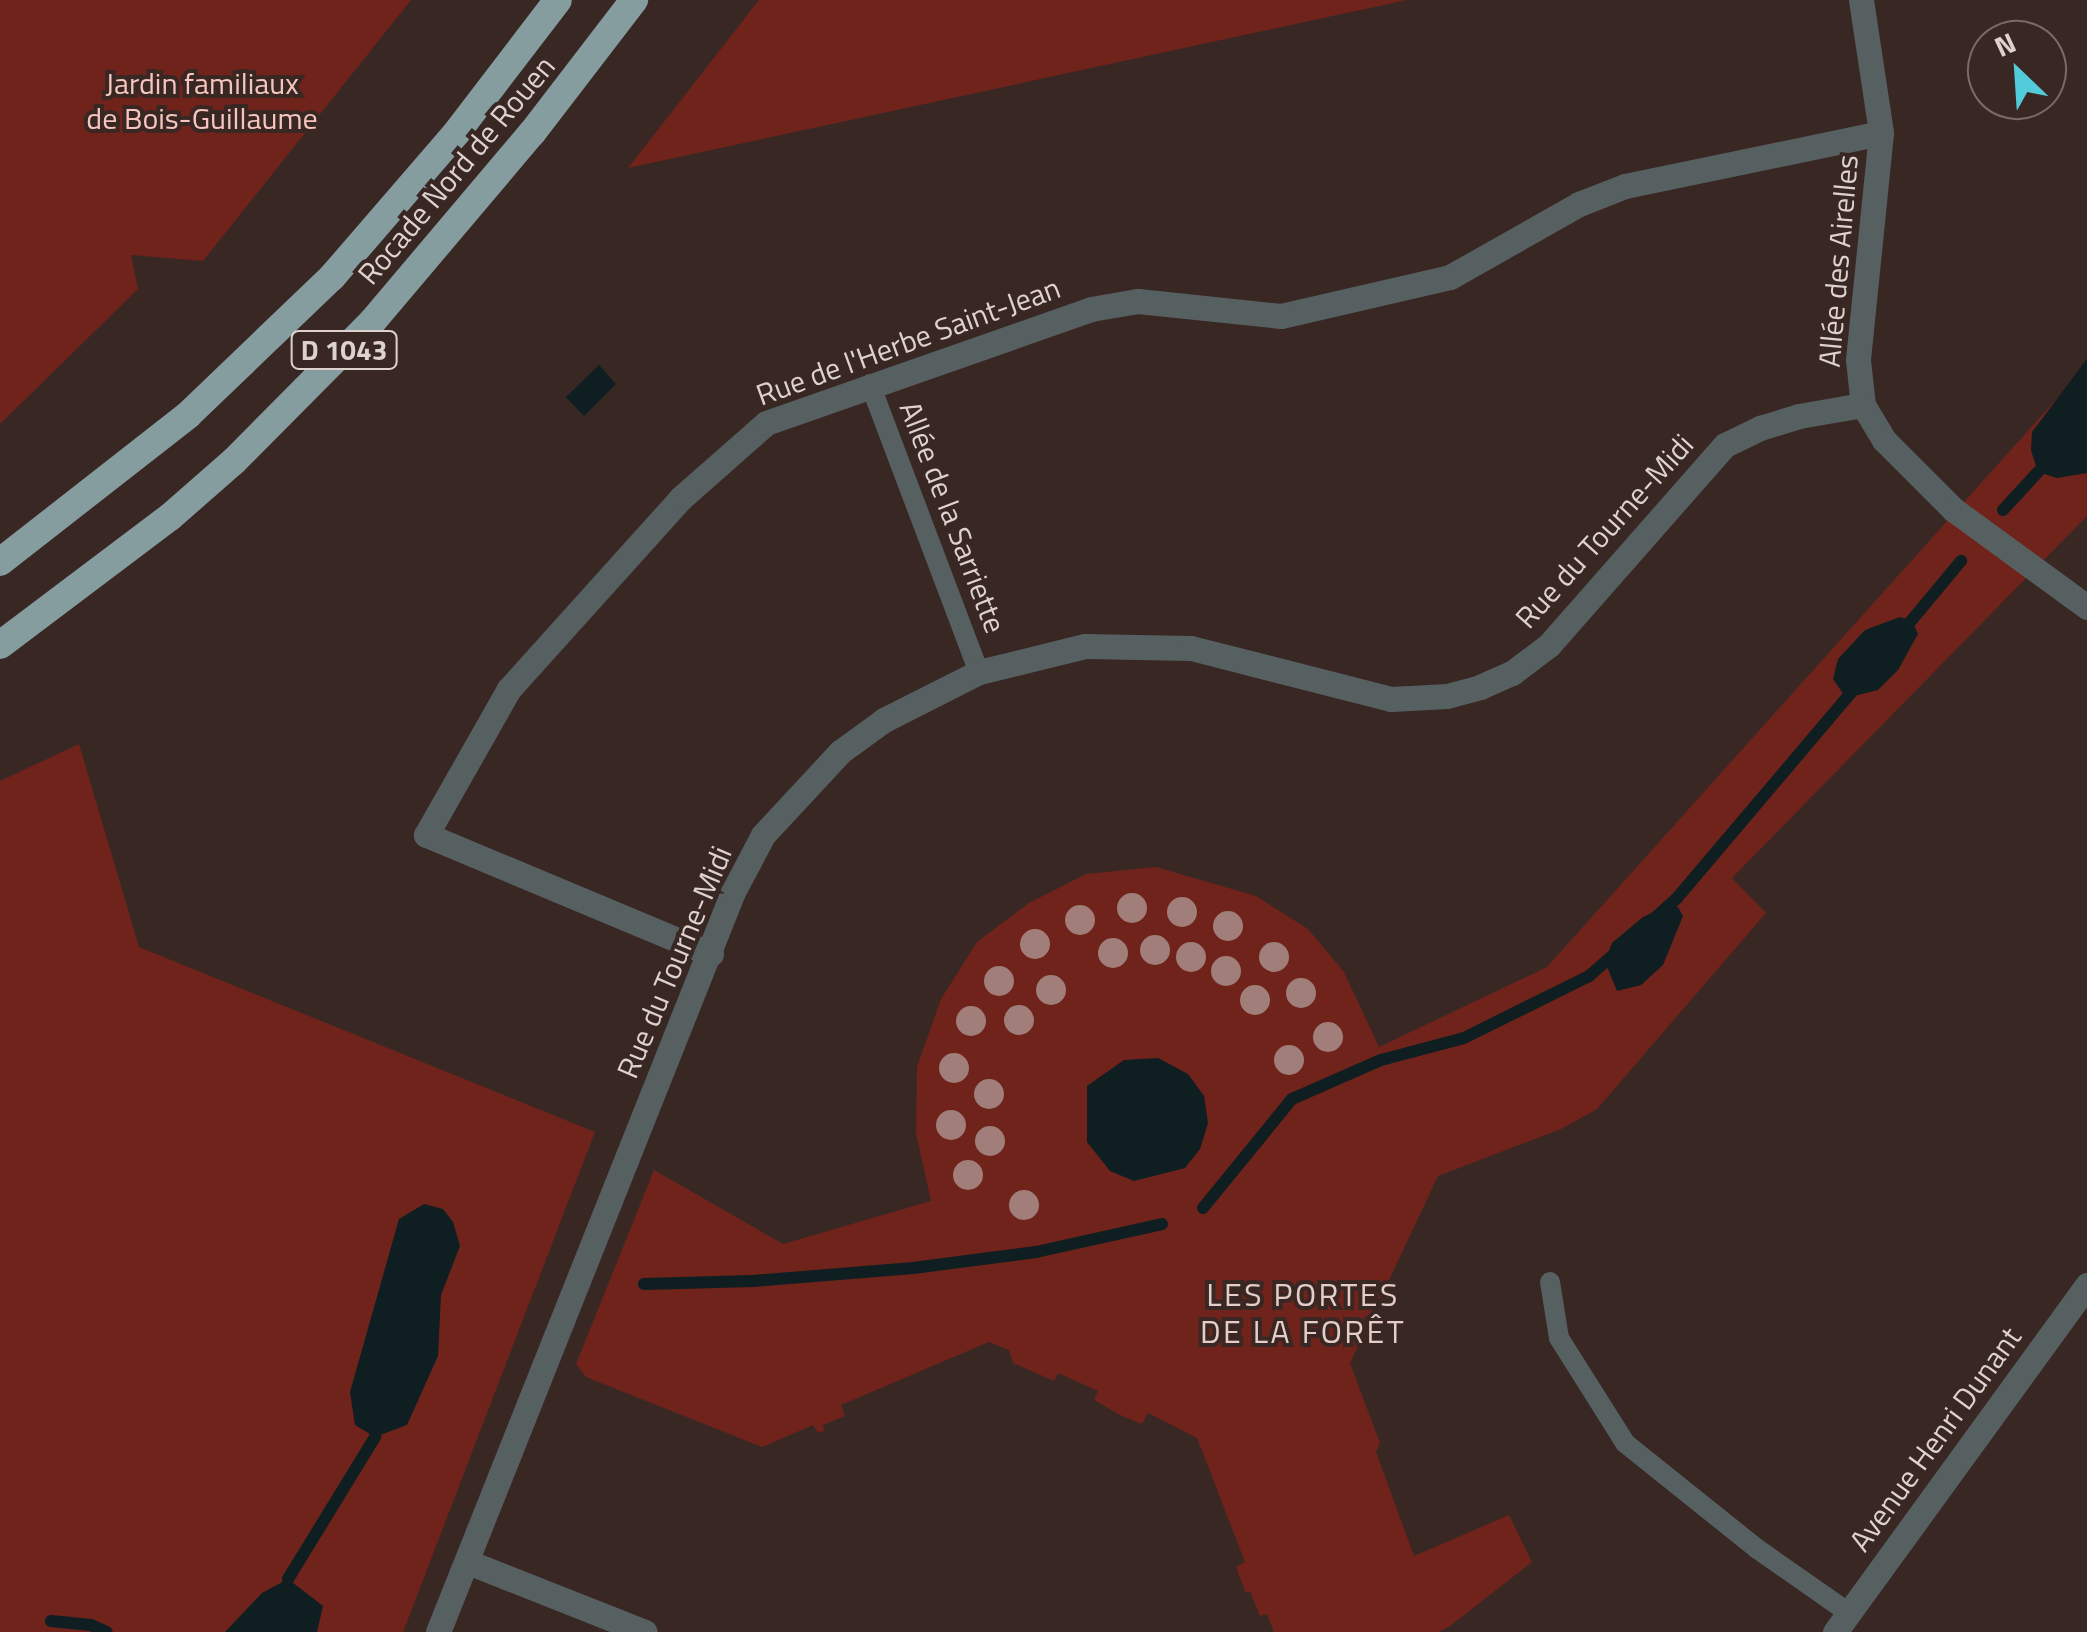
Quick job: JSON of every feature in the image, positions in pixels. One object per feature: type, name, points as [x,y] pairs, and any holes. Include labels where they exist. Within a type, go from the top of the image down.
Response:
[{"type":"highway","name":"Rocade Nord de Rouen","points":[[0,562],[188,416],[332,277],[457,132],[558,0]]},
{"type":"highway","name":"Rocade Nord de Rouen","points":[[0,645],[183,506],[372,322],[532,133],[634,0]]},
{"type":"street","name":"Allée des Airelles","points":[[1861,0],[1881,133],[1858,360],[1863,405],[1884,440],[1954,510],[2087,607]]},
{"type":"street","name":"Rue de l'Herbe Saint-Jean","points":[[710,954],[426,835],[509,689],[681,498],[766,423],[1091,309],[1138,301],[1281,316],[1450,278],[1579,204],[1625,186],[1881,133]]},
{"type":"street","name":"Rue du Tourne-Midi","points":[[438,1632],[733,892],[763,835],[840,752],[884,720],[979,672],[1085,646],[1191,648],[1390,699],[1448,696],[1480,687],[1512,672],[1549,646],[1725,445],[1772,424],[1863,405]]},
{"type":"street","name":"Avenue Henri Dunant","points":[[1842,1623],[2087,1285]]},
{"type":"street","points":[[468,1562],[645,1632]]},
{"type":"lane","name":"Allée de la Sarriette","points":[[870,384],[979,672]]},
{"type":"lane","points":[[1550,1282],[1559,1338],[1625,1443],[1842,1623]]},
{"type":"green space","name":"Jardin familiaux de Bois-Guillaume","points":[[0,0],[411,0],[203,261],[131,255],[138,289],[0,424]]},
{"type":"green space","points":[[759,0],[1407,0],[628,168]]},
{"type":"green space","points":[[2087,365],[2087,516],[1732,878],[1766,913],[1597,1109],[1561,1129],[1438,1176],[1350,1363],[1380,1443],[1376,1452],[1414,1556],[1509,1515],[1532,1562],[1450,1626],[1439,1632],[1274,1632],[1267,1614],[1260,1616],[1250,1591],[1246,1593],[1236,1567],[1245,1562],[1197,1438],[1148,1413],[1142,1424],[1120,1415],[1094,1400],[1098,1391],[1058,1373],[1054,1381],[1013,1363],[1009,1350],[989,1342],[841,1405],[845,1416],[823,1425],[824,1431],[818,1433],[813,1425],[762,1447],[586,1377],[576,1364],[654,1170],[783,1244],[931,1201],[916,1133],[917,1067],[941,999],[977,942],[1029,903],[1086,874],[1156,867],[1256,896],[1308,929],[1344,972],[1379,1047],[1547,967]]},
{"type":"green space","points":[[79,744],[139,947],[595,1132],[403,1632],[0,1632],[0,781]]},
{"type":"shaded area","points":[[2087,359],[2087,473],[2057,478],[2038,472],[2031,450],[2032,432]]},
{"type":"shaded area","points":[[599,365],[616,384],[584,416],[566,397]]},
{"type":"shaded area","points":[[1900,617],[1912,621],[1918,634],[1898,670],[1878,690],[1846,698],[1833,679],[1838,659],[1865,630]]},
{"type":"shaded area","points":[[1669,905],[1678,907],[1683,916],[1663,965],[1641,985],[1617,991],[1605,962],[1612,943],[1643,917]]},
{"type":"shaded area","points":[[1158,1058],[1188,1074],[1204,1096],[1208,1123],[1200,1149],[1185,1168],[1134,1181],[1110,1171],[1087,1142],[1087,1086],[1124,1060]]},
{"type":"shaded area","points":[[424,1204],[443,1209],[453,1222],[460,1246],[441,1295],[438,1356],[407,1425],[375,1437],[355,1425],[350,1392],[399,1219]]},
{"type":"shaded area","points":[[288,1579],[323,1606],[317,1632],[225,1632],[262,1593]]},
{"type":"waterway","points":[[2003,510],[2038,472]]},
{"type":"waterway","points":[[1901,633],[1961,561]]},
{"type":"waterway","points":[[1656,917],[1677,898],[1856,687]]},
{"type":"waterway","points":[[1203,1208],[1292,1099],[1381,1060],[1464,1038],[1589,976],[1615,953]]},
{"type":"waterway","points":[[644,1284],[753,1281],[913,1268],[1036,1252],[1162,1224]]},
{"type":"waterway","points":[[288,1579],[375,1437]]},
{"type":"waterway","points":[[51,1621],[91,1625],[107,1632]]},
{"type":"district","name":"LES PORTES DE LA FORÊT","points":[[1303,1314]]}]
